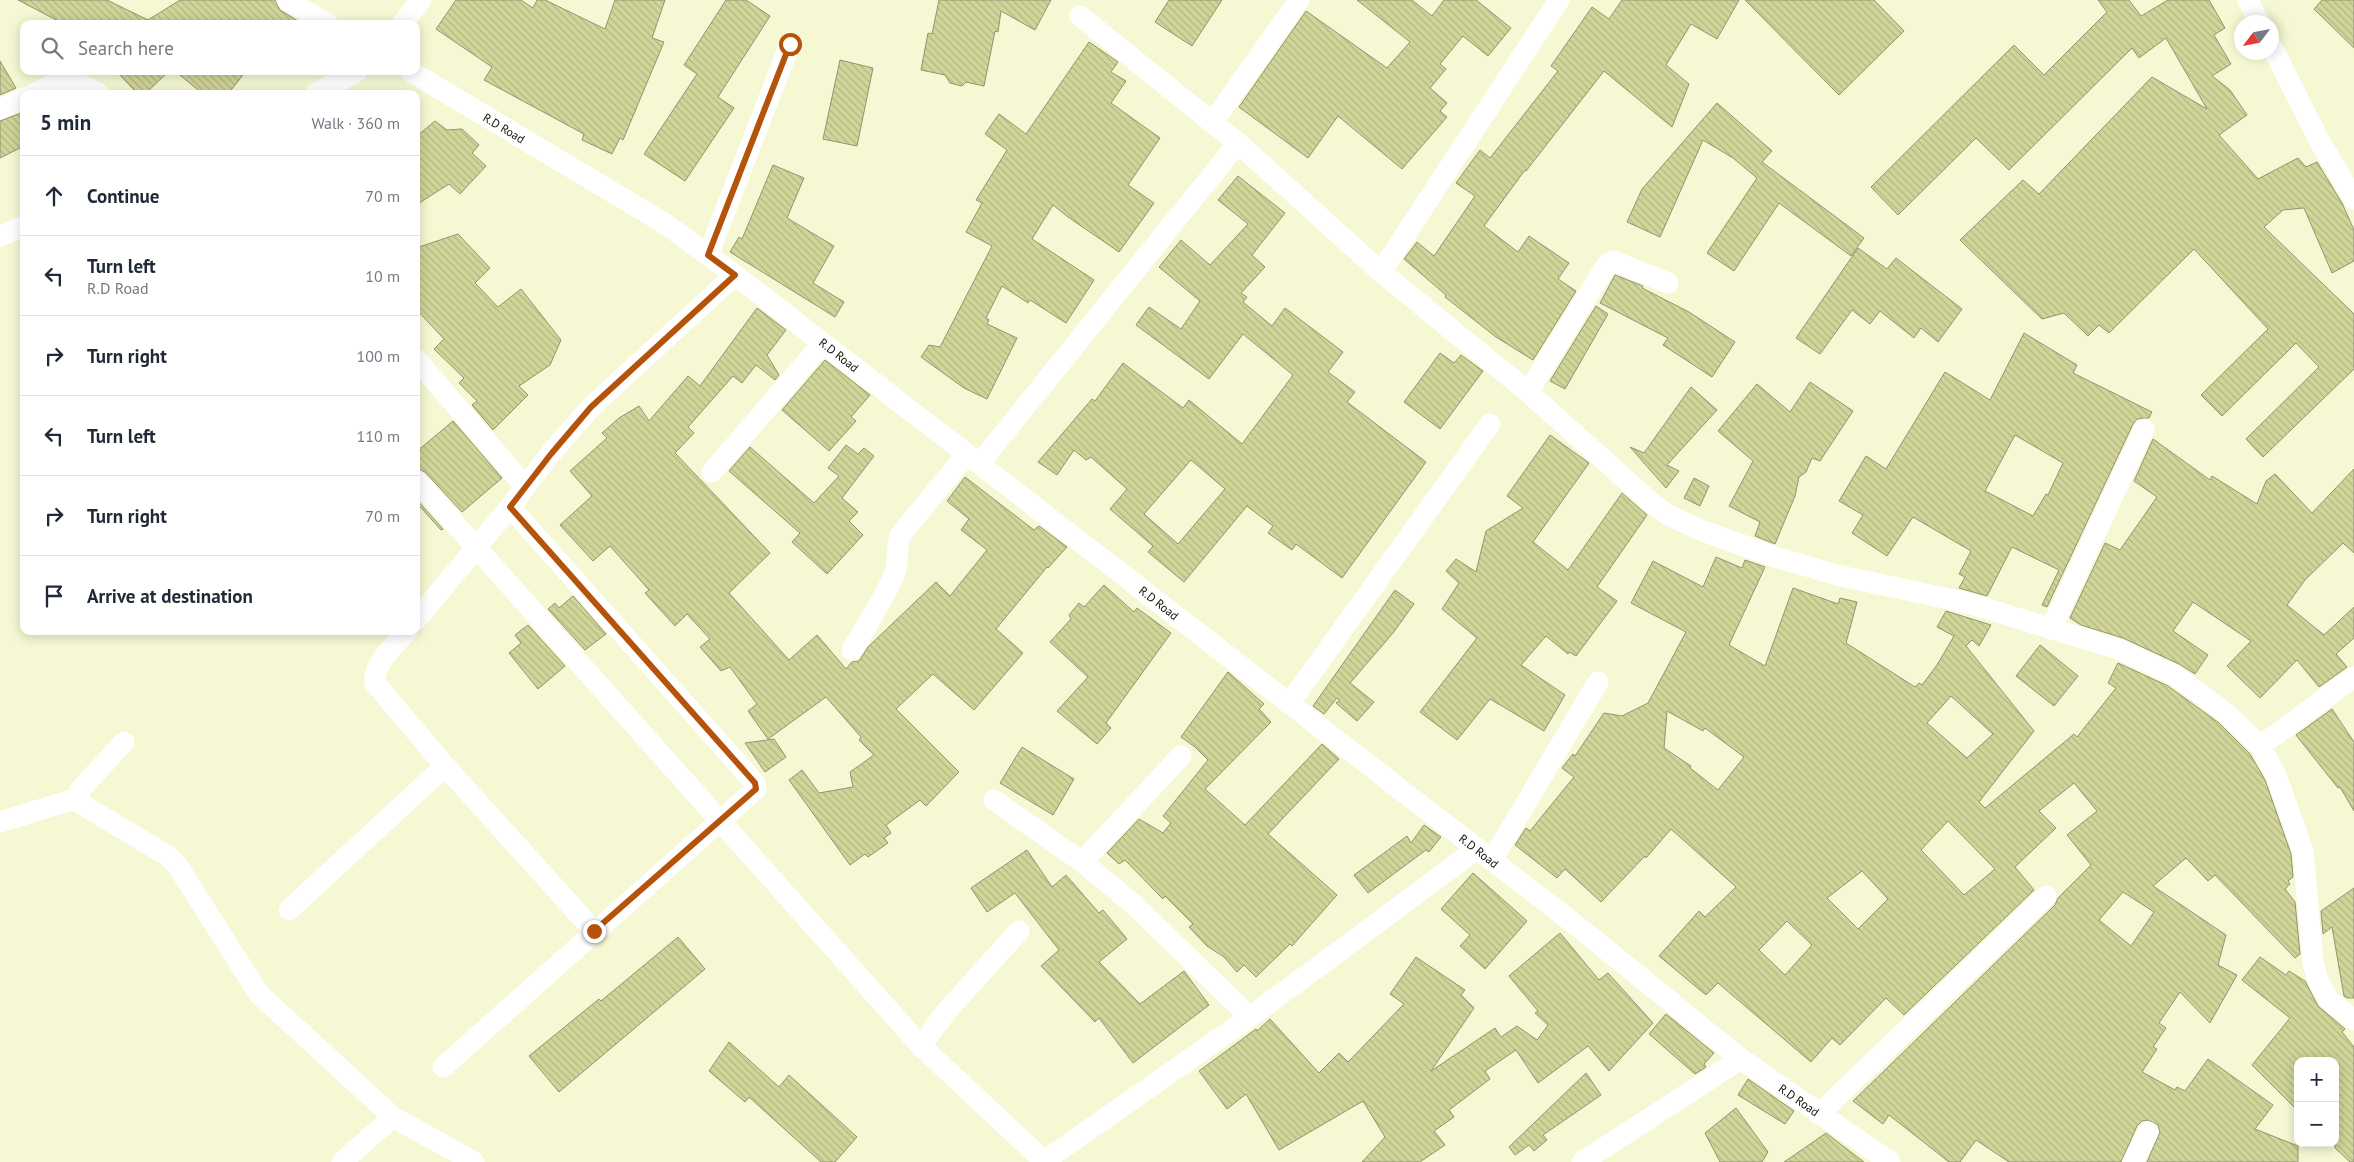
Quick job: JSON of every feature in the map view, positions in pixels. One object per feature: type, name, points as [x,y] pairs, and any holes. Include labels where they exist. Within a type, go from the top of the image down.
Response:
[{"type":"street","points":[[287,0],[321,20]]},
{"type":"street","points":[[405,20],[421,0]]},
{"type":"street","points":[[1213,122],[1298,0]]},
{"type":"street","points":[[1381,272],[1559,0]]},
{"type":"street","points":[[2248,0],[2256,15]]},
{"type":"street","points":[[1080,16],[1238,143],[1381,272],[1528,392],[1653,504],[1670,516],[1703,531],[1775,557],[1841,576],[1968,603],[2118,649],[2174,675],[2227,714],[2260,746],[2286,798],[2303,851],[2314,962],[2318,980],[2329,1000],[2354,1020]]},
{"type":"street","points":[[708,255],[790,44]]},
{"type":"street","points":[[2279,60],[2320,142],[2354,198]]},
{"type":"street","points":[[323,90],[350,75]]},
{"type":"street","name":"R.D Road","points":[[417,75],[664,223],[708,255],[1484,855],[1741,1059],[1890,1162]]},
{"type":"street","points":[[42,90],[59,82],[69,80],[78,81],[93,90]]},
{"type":"street","points":[[0,109],[20,100]]},
{"type":"street","points":[[852,650],[894,575],[898,561],[898,540],[901,534],[973,459],[1238,143]]},
{"type":"street","points":[[0,236],[20,228]]},
{"type":"street","points":[[1528,392],[1606,266],[1613,262],[1668,283]]},
{"type":"street","points":[[420,615],[591,407],[735,275]]},
{"type":"street","points":[[712,472],[823,343]]},
{"type":"street","points":[[420,364],[525,486]]},
{"type":"street","points":[[1289,704],[1490,424]]},
{"type":"street","points":[[2051,629],[2144,429]]},
{"type":"street","points":[[420,484],[921,1046],[1043,1162],[1484,855],[1598,682]]},
{"type":"street","points":[[443,1067],[756,789],[755,783],[510,507]]},
{"type":"street","points":[[404,635],[380,664],[374,676],[375,683],[445,766],[594,931]]},
{"type":"street","points":[[2260,746],[2354,678]]},
{"type":"street","points":[[124,742],[80,790],[78,798],[81,804],[168,856],[177,865],[259,994],[393,1117],[474,1162]]},
{"type":"street","points":[[1082,862],[1181,756]]},
{"type":"street","points":[[289,910],[445,766]]},
{"type":"street","points":[[0,822],[78,798]]},
{"type":"street","points":[[994,800],[1082,862],[1157,927],[1250,1017]]},
{"type":"street","points":[[1819,1114],[2046,896]]},
{"type":"street","points":[[921,1046],[945,1013],[1019,931]]},
{"type":"street","points":[[1582,1162],[1741,1059]]},
{"type":"street","points":[[342,1162],[393,1117]]},
{"type":"street","points":[[2133,1162],[2148,1132]]},
{"type":"building","points":[[18,0],[107,0],[148,20],[56,20]]},
{"type":"building","points":[[180,0],[275,0],[280,10],[296,20],[148,20]]},
{"type":"building","points":[[456,0],[521,0],[533,8],[537,0],[545,0],[605,29],[615,0],[665,0],[652,38],[664,42],[623,140],[620,138],[612,154],[582,140],[584,134],[484,80],[492,67],[436,29]]},
{"type":"building","points":[[726,0],[746,0],[770,16],[718,97],[734,108],[685,181],[644,154],[697,74],[684,65]]},
{"type":"building","points":[[939,0],[1051,0],[1035,30],[1001,11],[998,32],[995,31],[984,86],[966,82],[962,86],[950,83],[945,75],[921,70],[928,33],[932,34]]},
{"type":"building","points":[[1169,0],[1222,0],[1192,46],[1155,22]]},
{"type":"building","points":[[1357,0],[1412,0],[1432,16],[1444,0],[1476,0],[1511,28],[1488,56],[1463,36],[1440,64],[1446,69],[1430,88],[1447,103],[1440,111],[1447,117],[1402,169],[1338,116],[1308,158],[1239,107],[1306,11],[1387,68],[1410,42]]},
{"type":"building","points":[[1622,0],[1739,0],[1717,39],[1691,24],[1666,65],[1689,84],[1672,127],[1604,71],[1525,170],[1484,226],[1518,252],[1529,236],[1569,263],[1558,279],[1576,291],[1533,360],[1496,337],[1445,297],[1446,295],[1404,259],[1417,242],[1434,256],[1475,196],[1456,183],[1480,150],[1490,158],[1558,71],[1551,66],[1592,7],[1609,19]]},
{"type":"building","points":[[1745,0],[1874,0],[1904,31],[1839,95]]},
{"type":"building","points":[[2098,0],[2129,0],[2141,16],[2168,0],[2209,0],[2225,28],[2214,35],[2231,64],[2212,76],[2230,90],[2247,115],[2219,135],[2258,179],[2298,158],[2306,167],[2317,162],[2342,203],[2354,230],[2354,261],[2332,273],[2304,208],[2283,210],[2264,227],[2354,314],[2354,369],[2263,457],[2246,439],[2319,367],[2296,343],[2222,416],[2201,395],[2268,329],[2194,249],[2109,333],[2099,325],[2088,336],[2064,313],[2042,319],[1960,240],[2023,180],[2039,194],[2152,77],[2207,109],[2166,38],[2139,58],[2132,48],[2009,170],[1976,138],[1898,215],[1871,187],[2014,45],[2044,75],[2107,12]]},
{"type":"building","points":[[2322,0],[2354,0],[2354,48],[2314,9]]},
{"type":"building","points":[[1089,42],[1118,62],[1111,72],[1126,81],[1111,103],[1160,138],[1128,185],[1154,203],[1119,252],[1053,205],[1032,239],[1094,280],[1066,323],[1030,300],[1028,303],[1002,286],[986,318],[989,320],[987,324],[1017,338],[987,399],[964,388],[921,357],[929,345],[940,347],[992,246],[966,232],[982,203],[976,200],[1007,150],[985,134],[999,114],[1026,134]]},
{"type":"building","points":[[840,60],[873,68],[857,146],[823,139]]},
{"type":"building","points":[[0,61],[16,88],[0,95]]},
{"type":"building","points":[[120,75],[165,75],[149,90],[134,90]]},
{"type":"building","points":[[180,75],[243,75],[231,90],[198,90]]},
{"type":"building","points":[[1717,103],[1772,151],[1762,162],[1864,238],[1851,256],[1779,203],[1734,271],[1707,253],[1757,178],[1733,158],[1703,140],[1660,237],[1627,222],[1642,189]]},
{"type":"building","points":[[20,114],[20,148],[0,158],[0,121]]},
{"type":"building","points":[[435,121],[447,130],[462,129],[479,145],[472,153],[486,166],[460,194],[449,184],[420,202],[420,134]]},
{"type":"building","points":[[773,165],[804,178],[787,218],[834,246],[813,283],[844,302],[835,317],[730,252],[739,237],[742,239]]},
{"type":"building","points":[[1238,176],[1285,213],[1252,255],[1265,267],[1241,293],[1247,297],[1243,302],[1272,326],[1285,308],[1343,352],[1328,372],[1355,392],[1347,402],[1426,462],[1342,578],[1296,544],[1292,550],[1268,533],[1273,526],[1247,506],[1184,582],[1148,552],[1153,546],[1110,509],[1127,489],[1091,457],[1086,460],[1074,450],[1057,475],[1038,462],[1092,399],[1095,401],[1123,363],[1183,408],[1189,400],[1242,444],[1293,375],[1243,334],[1209,379],[1136,325],[1149,307],[1181,329],[1200,301],[1159,267],[1181,240],[1210,265],[1248,224],[1218,200]],"holes":[[[1191,460],[1225,489],[1178,544],[1144,514]]]},
{"type":"building","points":[[458,234],[490,268],[475,283],[498,307],[521,289],[561,340],[550,365],[519,386],[528,395],[493,430],[472,405],[477,401],[459,383],[464,378],[434,349],[444,339],[420,313],[420,247]]},
{"type":"building","points":[[1858,248],[1887,269],[1896,258],[1962,309],[1938,342],[1921,328],[1914,338],[1880,311],[1870,324],[1852,310],[1820,354],[1796,338]]},
{"type":"building","points":[[1615,275],[1643,286],[1642,288],[1689,312],[1735,342],[1712,377],[1663,345],[1668,338],[1600,303]]},
{"type":"building","points":[[1596,306],[1608,314],[1565,389],[1550,381]]},
{"type":"building","points":[[757,308],[786,330],[767,355],[779,375],[775,380],[756,365],[742,383],[733,376],[688,427],[694,433],[675,453],[770,553],[729,593],[789,660],[817,635],[846,669],[852,662],[859,661],[868,647],[936,582],[950,596],[987,550],[961,530],[969,519],[947,501],[965,477],[1034,530],[1039,526],[1067,547],[1047,567],[996,629],[1023,653],[974,710],[933,674],[896,709],[959,772],[926,806],[920,800],[886,825],[891,833],[884,838],[888,843],[868,857],[865,854],[850,865],[789,780],[802,770],[819,793],[853,787],[850,772],[874,755],[859,740],[861,737],[826,697],[768,739],[748,711],[757,704],[730,667],[721,671],[700,647],[710,639],[687,614],[675,626],[645,593],[649,590],[610,546],[593,561],[560,525],[592,496],[570,471],[607,438],[602,433],[619,418],[639,406],[649,421],[688,376],[700,386]]},
{"type":"building","points":[[2024,333],[2077,365],[2073,373],[2152,412],[2149,418],[2137,419],[2133,424],[2047,607],[2042,605],[2059,570],[2012,547],[1987,596],[1959,588],[1965,577],[1959,574],[1971,551],[1913,517],[1887,556],[1852,533],[1863,515],[1839,501],[1866,456],[1886,469],[1945,372],[1990,400]],"holes":[[[2015,435],[2063,463],[2048,495],[2046,494],[2033,516],[1985,491]]]},
{"type":"building","points":[[1440,353],[1454,363],[1461,355],[1483,371],[1440,429],[1404,402]]},
{"type":"building","points":[[825,360],[870,395],[851,417],[856,421],[829,451],[782,410]]},
{"type":"building","points":[[1810,382],[1853,411],[1820,461],[1812,458],[1806,472],[1799,477],[1795,496],[1775,544],[1755,536],[1760,522],[1729,506],[1753,461],[1718,431],[1757,384],[1790,412]]},
{"type":"building","points":[[1691,387],[1717,410],[1667,465],[1679,471],[1666,488],[1630,447],[1644,453]]},
{"type":"building","points":[[453,421],[502,478],[462,512],[425,472],[420,470],[420,449]]},
{"type":"building","points":[[1550,435],[1589,463],[1533,542],[1568,570],[1622,493],[1647,515],[1597,587],[1617,601],[1576,656],[1569,652],[1568,654],[1546,636],[1521,665],[1565,695],[1544,731],[1490,699],[1457,740],[1420,712],[1477,638],[1442,609],[1459,583],[1446,571],[1456,559],[1476,572],[1486,531],[1523,508],[1507,496]]},
{"type":"building","points":[[2153,439],[2210,480],[2212,476],[2257,504],[2266,481],[2275,474],[2312,513],[2354,469],[2354,553],[2343,543],[2305,580],[2287,605],[2324,635],[2354,607],[2354,638],[2336,654],[2347,667],[2319,687],[2297,660],[2260,698],[2227,666],[2251,641],[2193,602],[2173,631],[2208,655],[2195,674],[2179,664],[2123,638],[2081,625],[2070,618],[2105,543],[2120,550],[2157,497],[2134,481]]},
{"type":"building","points":[[846,445],[858,454],[864,448],[874,456],[842,498],[858,512],[849,521],[863,535],[827,574],[792,542],[800,533],[729,471],[750,447],[814,503],[839,476],[828,468]]},
{"type":"building","points":[[1694,478],[1709,486],[1700,506],[1684,498]]},
{"type":"building","points":[[420,503],[443,529],[441,530],[420,506]]},
{"type":"building","points":[[1716,557],[1742,568],[1745,560],[1765,567],[1729,645],[1765,666],[1793,588],[1838,604],[1840,598],[1857,602],[1846,643],[1915,687],[1919,683],[1922,685],[1937,665],[1954,636],[1937,627],[1946,611],[1991,625],[1979,646],[1972,640],[1966,646],[2034,731],[1979,802],[1985,808],[2074,734],[2077,737],[2116,688],[2108,683],[2118,663],[2168,686],[2219,723],[2250,754],[2265,780],[2291,854],[2293,877],[2288,881],[2290,884],[2285,889],[2295,902],[2300,954],[2295,958],[2215,875],[2208,881],[2186,858],[2153,886],[2226,935],[2218,965],[2237,975],[2210,1023],[2180,992],[2159,1023],[2166,1028],[2153,1047],[2157,1049],[2142,1072],[2175,1090],[2177,1087],[2185,1091],[2208,1059],[2273,1105],[2255,1129],[2294,1144],[2294,1147],[2298,1147],[2298,1162],[2147,1162],[2160,1132],[2158,1125],[2148,1120],[2142,1121],[2137,1126],[2121,1162],[2009,1162],[1976,1140],[1960,1162],[1949,1162],[1889,1115],[1883,1124],[1853,1101],[2055,905],[2058,898],[2091,865],[2067,835],[2097,811],[2074,783],[2039,811],[2056,828],[2015,867],[2034,890],[1904,1015],[1886,998],[1840,1045],[1832,1038],[1811,1062],[1718,983],[1706,995],[1659,956],[1699,911],[1705,917],[1736,887],[1671,829],[1646,858],[1645,856],[1601,902],[1565,869],[1557,878],[1515,845],[1526,828],[1530,831],[1574,777],[1562,768],[1573,754],[1575,756],[1604,713],[1622,716],[1648,703],[1686,632],[1631,603],[1653,561],[1703,587]],"holes":[[[1951,696],[1993,734],[1967,758],[1927,723]],[[1667,711],[1703,731],[1705,728],[1744,757],[1718,790],[1690,768],[1691,766],[1664,748]],[[1948,821],[1995,869],[1964,895],[1921,850]],[[1862,871],[1888,899],[1858,929],[1827,898]],[[2123,892],[2154,912],[2131,946],[2099,920]],[[1787,921],[1812,945],[1785,975],[1759,950]]]},
{"type":"building","points":[[1104,585],[1134,612],[1137,608],[1171,633],[1106,723],[1111,728],[1097,744],[1057,711],[1088,677],[1050,642],[1071,619],[1069,615],[1079,603],[1084,607]]},
{"type":"building","points":[[1395,590],[1414,604],[1393,633],[1350,683],[1374,702],[1357,721],[1336,703],[1340,700],[1337,698],[1324,714],[1313,706]]},
{"type":"building","points":[[573,596],[606,634],[585,650],[548,609],[555,603],[559,608]]},
{"type":"building","points":[[528,625],[565,666],[538,689],[509,653],[521,643],[515,635]]},
{"type":"building","points":[[2040,645],[2078,676],[2054,706],[2016,676]]},
{"type":"building","points":[[1228,672],[1264,704],[1259,709],[1271,722],[1205,789],[1245,825],[1322,744],[1339,759],[1268,834],[1337,895],[1292,946],[1290,944],[1256,977],[1244,965],[1237,972],[1224,957],[1207,946],[1189,927],[1193,924],[1165,896],[1163,899],[1125,860],[1119,864],[1107,853],[1139,819],[1163,833],[1171,823],[1163,816],[1208,760],[1181,737]]},
{"type":"building","points":[[2332,709],[2354,742],[2354,811],[2340,787],[2338,788],[2296,735]]},
{"type":"building","points":[[774,739],[786,757],[765,772],[745,743]]},
{"type":"building","points":[[1022,747],[1074,779],[1053,815],[1000,783]]},
{"type":"building","points":[[1424,825],[1441,837],[1429,852],[1426,850],[1368,893],[1354,875],[1407,836],[1411,843]]},
{"type":"building","points":[[1027,850],[1052,887],[1066,875],[1099,913],[1103,910],[1127,939],[1099,962],[1140,1004],[1184,971],[1209,1005],[1133,1063],[1099,1018],[1095,1022],[1041,966],[1059,950],[1015,893],[987,912],[971,888]]},
{"type":"building","points":[[1473,873],[1527,921],[1485,969],[1460,946],[1470,935],[1441,909]]},
{"type":"building","points":[[2354,888],[2354,998],[2347,998],[2344,996],[2332,927],[2323,934],[2321,911]]},
{"type":"building","points":[[1560,933],[1599,980],[1608,973],[1653,1023],[1609,1071],[1588,1046],[1538,1083],[1516,1050],[1485,1071],[1490,1079],[1449,1110],[1454,1117],[1434,1131],[1445,1145],[1420,1162],[1362,1162],[1385,1137],[1363,1101],[1279,1150],[1246,1094],[1227,1109],[1199,1071],[1256,1029],[1257,1031],[1270,1019],[1319,1073],[1339,1053],[1348,1062],[1404,1004],[1390,994],[1416,957],[1465,990],[1461,995],[1474,1008],[1431,1071],[1495,1028],[1501,1037],[1517,1026],[1537,1040],[1548,1025],[1535,1013],[1538,1011],[1509,976]]},
{"type":"building","points":[[678,937],[705,969],[559,1092],[529,1056],[599,999],[601,1001]]},
{"type":"building","points":[[2260,957],[2286,975],[2289,971],[2305,981],[2318,1006],[2345,1029],[2342,1032],[2354,1047],[2354,1162],[2350,1162],[2335,1148],[2339,1147],[2339,1057],[2294,1057],[2294,1107],[2252,1065],[2290,1018],[2242,980]]},
{"type":"building","points":[[1666,1014],[1714,1053],[1704,1064],[1706,1067],[1695,1074],[1649,1034]]},
{"type":"building","points":[[729,1042],[779,1087],[789,1075],[857,1137],[835,1162],[821,1162],[749,1097],[745,1102],[709,1071]]},
{"type":"building","points":[[1586,1073],[1601,1095],[1543,1135],[1547,1140],[1534,1151],[1529,1145],[1515,1155],[1509,1147]]},
{"type":"building","points":[[1748,1079],[1794,1111],[1785,1124],[1738,1095]]},
{"type":"building","points":[[1736,1108],[1768,1152],[1762,1162],[1720,1162],[1705,1133]]},
{"type":"building","points":[[1826,1133],[1864,1162],[1784,1162],[1806,1147]]},
{"type":"route","points":[[594,931],[752,794],[756,789],[755,783],[510,507],[525,486],[591,407],[735,275],[708,255],[790,44]]}]
